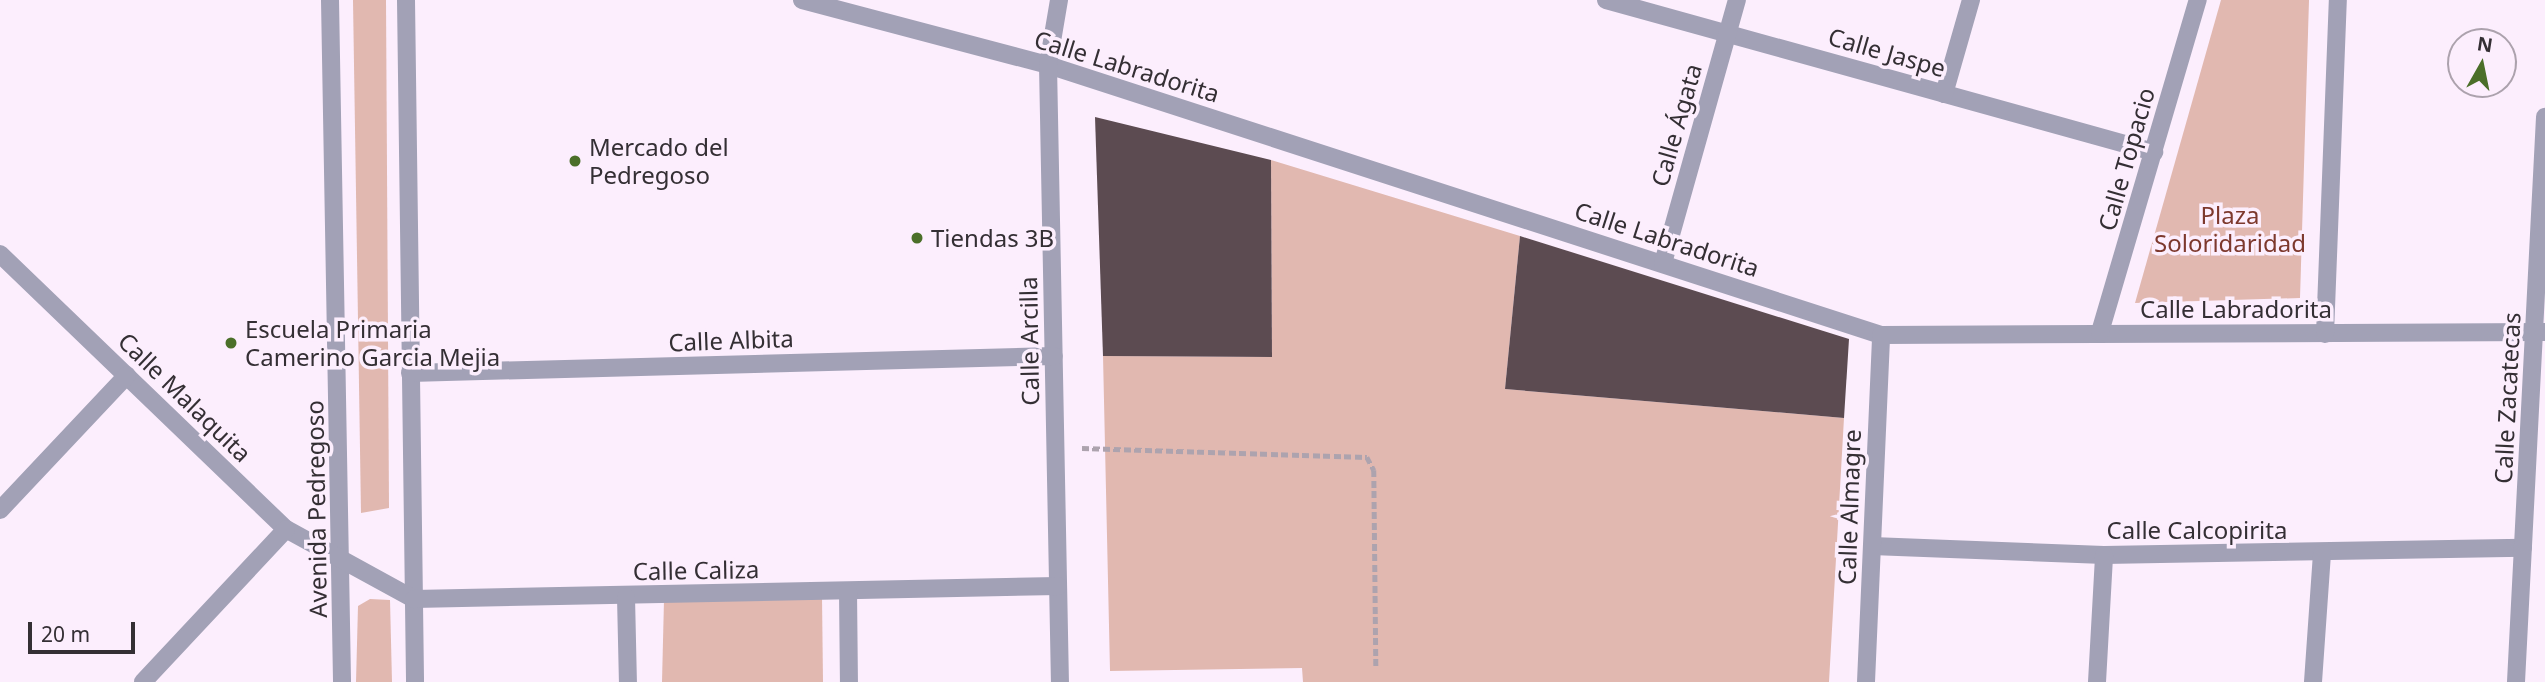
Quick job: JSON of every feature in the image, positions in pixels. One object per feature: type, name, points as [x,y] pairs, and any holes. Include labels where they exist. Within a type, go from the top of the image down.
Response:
[{"type":"street","name":"Avenida Pedregoso","points":[[330,0],[343,565],[342,682]]},
{"type":"street","points":[[406,0],[415,682]]},
{"type":"street","name":"Calle Labradorita","points":[[802,0],[1048,65],[1881,335],[2540,332]]},
{"type":"street","name":"Calle Arcilla","points":[[1059,0],[1048,65],[1060,682]]},
{"type":"street","name":"Calle Jaspe","points":[[1606,0],[2154,152]]},
{"type":"street","name":"Calle Ágata","points":[[1663,263],[1737,0]]},
{"type":"street","points":[[1944,94],[1971,0]]},
{"type":"street","name":"Calle Topacio","points":[[2100,332],[2198,0]]},
{"type":"street","points":[[2325,334],[2337,0]]},
{"type":"street","name":"Calle Zacatecas","points":[[2516,682],[2523,548],[2540,332],[2545,117]]},
{"type":"street","name":"Calle Malaquita","points":[[0,254],[286,528],[343,565]]},
{"type":"street","name":"Calle Almagre","points":[[1866,682],[1881,335]]},
{"type":"street","name":"Calle Albita","points":[[410,373],[1054,356]]},
{"type":"street","points":[[0,510],[127,375]]},
{"type":"street","points":[[143,682],[286,528]]},
{"type":"street","name":"Calle Calcopirita","points":[[1872,546],[2104,555],[2322,554],[2523,548]]},
{"type":"street","points":[[2314,682],[2322,554]]},
{"type":"street","points":[[2097,682],[2104,555]]},
{"type":"street","name":"Calle Caliza","points":[[343,565],[414,599],[626,597],[1058,586]]},
{"type":"street","points":[[848,591],[849,682]]},
{"type":"street","points":[[626,597],[628,682]]},
{"type":"path","points":[[1056,447],[1367,457],[1374,470],[1376,668]]},
{"type":"green space","points":[[353,0],[386,0],[389,508],[361,513]]},
{"type":"green space","name":"Plaza Soloridaridad","points":[[2221,0],[2309,0],[2300,298],[2135,303]]},
{"type":"green space","points":[[1271,160],[1520,236],[1505,389],[1844,418],[1829,682],[1303,682],[1302,668],[1110,671],[1103,356],[1272,357]]},
{"type":"green space","points":[[822,597],[823,682],[662,682],[664,600]]},
{"type":"green space","points":[[370,599],[390,600],[392,682],[356,682],[358,606]]},
{"type":"building","points":[[1095,117],[1271,160],[1272,357],[1103,356]]},
{"type":"building","points":[[1520,236],[1849,339],[1844,418],[1505,389]]},
{"type":"place","name":"Mercado del Pedregoso","points":[[575,161]]},
{"type":"place","name":"Tiendas 3B","points":[[917,238]]},
{"type":"place","name":"Escuela Primaria Camerino Garcia Mejia","points":[[231,343]]}]
